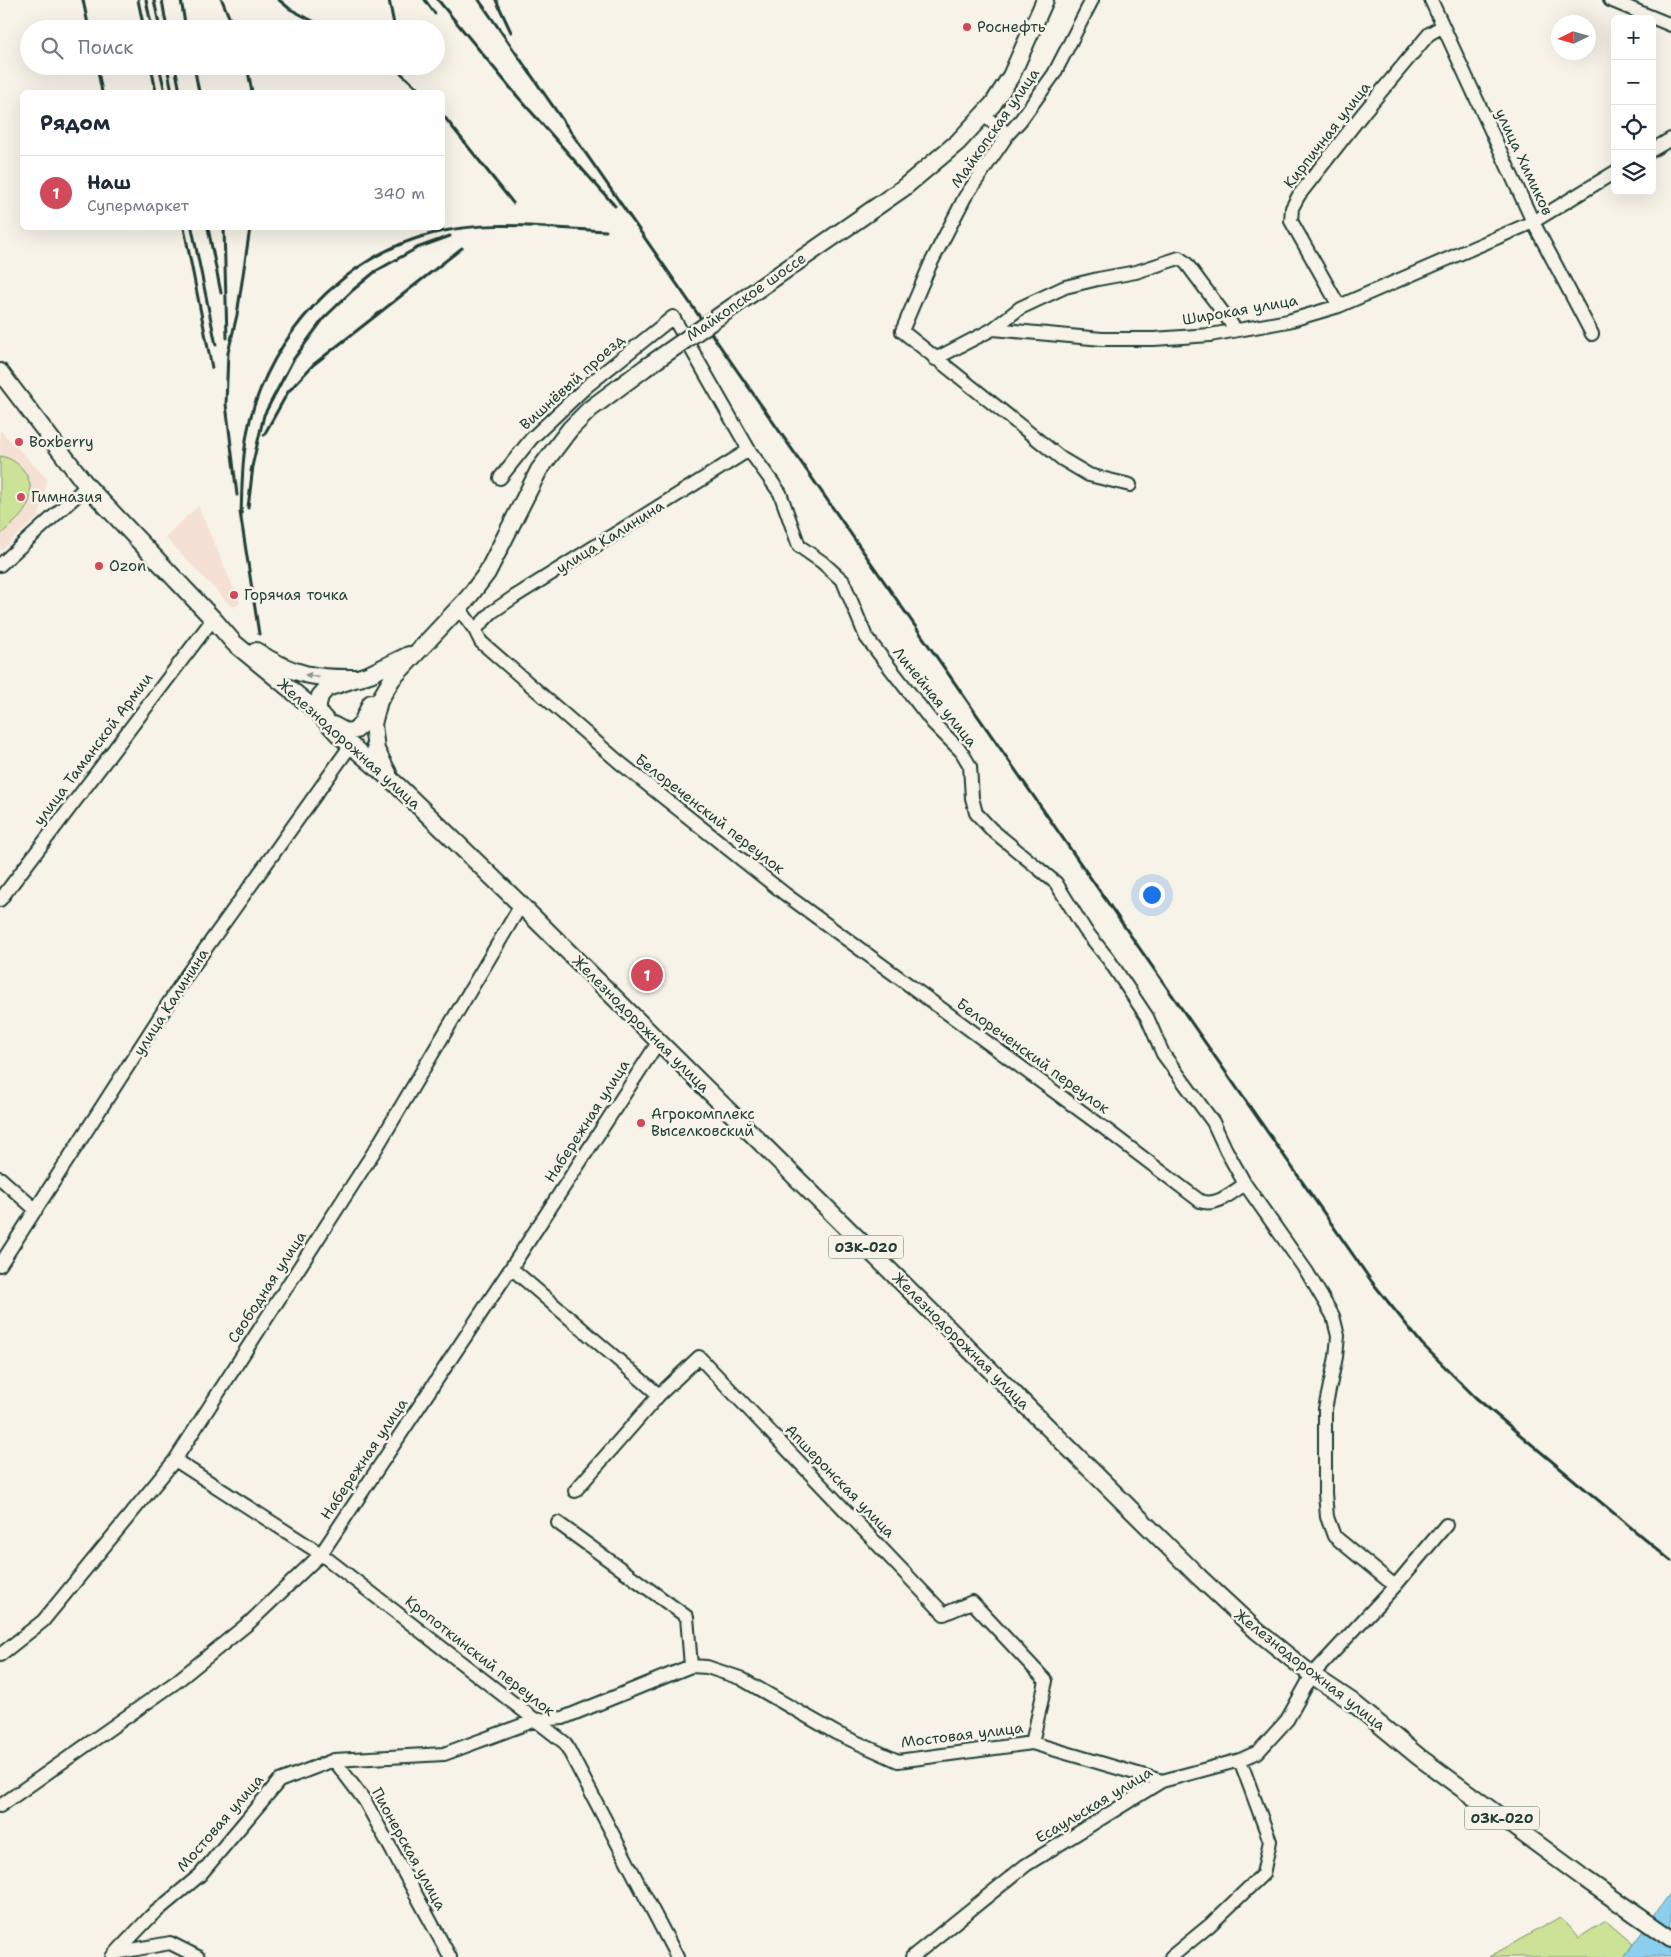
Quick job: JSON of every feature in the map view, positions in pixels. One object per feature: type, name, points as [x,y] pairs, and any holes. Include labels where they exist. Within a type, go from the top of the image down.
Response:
[{"type":"main road","name":"Майкопское шоссе","points":[[459,608],[487,573],[539,470],[570,428],[590,409],[644,368],[902,189],[958,142],[984,115],[1012,76],[1044,0]]},
{"type":"main road","name":"Железнодорожная улица","points":[[0,372],[87,486],[234,643],[323,717],[351,745],[398,786],[521,905],[1199,1577],[1256,1631],[1312,1675],[1350,1701],[1419,1757],[1585,1879],[1671,1939]]},
{"type":"main road","points":[[417,650],[386,668],[327,688],[320,696],[318,704],[323,717],[346,732],[356,730],[362,723],[375,695],[459,608]]},
{"type":"main road","points":[[214,620],[258,652],[298,674],[320,678],[360,678]]},
{"type":"main road","points":[[392,679],[376,707],[373,733],[378,757],[398,786]]},
{"type":"street","name":"Майкопская улица","points":[[935,359],[902,331],[930,265],[965,197],[1008,134],[1020,121],[1054,74],[1092,0]]},
{"type":"street","name":"улица Химиков","points":[[1431,0],[1533,222],[1592,334]]},
{"type":"street","points":[[1610,0],[1671,25]]},
{"type":"street","name":"Кирпичная улица","points":[[1339,306],[1291,221],[1292,208],[1299,196],[1370,105],[1429,34],[1443,26]]},
{"type":"street","points":[[984,115],[1008,134]]},
{"type":"street","points":[[1656,148],[1671,139]]},
{"type":"street","name":"Широкая улица","points":[[993,329],[1119,339],[1154,339],[1210,335],[1288,321],[1339,306],[1533,222],[1611,174]]},
{"type":"street","points":[[1130,485],[1089,475],[1062,459],[935,359],[993,329],[1020,308],[1065,287],[1098,278],[1136,272],[1179,258],[1186,263],[1236,330]]},
{"type":"street","name":"Линейная улица","points":[[673,317],[749,450],[780,493],[799,546],[822,562],[843,581],[866,637],[933,723],[961,751],[970,766],[972,798],[976,813],[991,829],[1056,883],[1085,930],[1109,960],[1147,1017],[1163,1054],[1213,1122],[1245,1184]]},
{"type":"street","name":"Вишнёвый проезд","points":[[500,478],[531,439],[587,386],[673,317]]},
{"type":"street","name":"улица Калинина","points":[[475,630],[492,612],[514,597],[749,450]]},
{"type":"street","points":[[0,566],[87,486]]},
{"type":"street","name":"Белореченский переулок","points":[[459,608],[481,642],[619,762],[785,894],[1096,1122],[1200,1201],[1207,1204],[1215,1203],[1245,1184]]},
{"type":"street","name":"улица Таманской Армии","points":[[0,900],[214,620]]},
{"type":"street","name":"улица Калинина","points":[[0,1265],[186,976],[351,745]]},
{"type":"street","name":"Свободная улица","points":[[0,1655],[43,1621],[175,1460],[377,1148],[521,905]]},
{"type":"street","name":"Набережная улица","points":[[0,1806],[176,1682],[250,1622],[321,1554],[659,1041]]},
{"type":"street","points":[[0,1178],[36,1210]]},
{"type":"street","points":[[1245,1184],[1307,1272],[1333,1316],[1338,1336],[1336,1357],[1325,1409],[1325,1493],[1327,1517],[1334,1536],[1396,1586]]},
{"type":"street","points":[[511,1268],[659,1395]]},
{"type":"street","name":"Апшеронская улица","points":[[576,1491],[659,1395],[699,1357],[944,1614],[972,1602],[1046,1681],[1032,1743]]},
{"type":"street","name":"Кропоткинский переулок","points":[[175,1460],[321,1554],[566,1743],[677,1957]]},
{"type":"street","points":[[558,1523],[687,1617],[692,1666]]},
{"type":"street","name":"Есаульская улица","points":[[912,1957],[1026,1865],[1162,1781],[1240,1760],[1258,1752],[1287,1720],[1312,1675],[1396,1586],[1446,1525]]},
{"type":"street","name":"Мостовая улица","points":[[113,1955],[150,1916],[200,1875],[279,1781],[334,1760],[444,1754],[536,1720],[563,1718],[692,1666],[707,1667],[740,1678],[836,1733],[898,1760],[1032,1743],[1162,1781]]},
{"type":"street","name":"Пионерская улица","points":[[334,1760],[366,1801],[450,1957]]},
{"type":"street","points":[[1171,1957],[1210,1925],[1263,1874],[1270,1841],[1240,1760]]},
{"type":"street","points":[[113,1955],[170,1943],[198,1957]]},
{"type":"shaded area","name":"Гимназия","points":[[0,430],[47,479],[39,516],[0,551]]},
{"type":"shaded area","points":[[198,506],[240,603],[233,608],[165,537]]},
{"type":"green space","points":[[0,456],[9,459],[23,469],[30,484],[31,493],[23,514],[0,535]]},
{"type":"green space","points":[[1560,1917],[1578,1938],[1606,1921],[1633,1944],[1624,1957],[1489,1957]]},
{"type":"water","points":[[1671,1892],[1671,1957],[1624,1957]]},
{"type":"railway","points":[[83,0],[87,20]]},
{"type":"railway","points":[[138,0],[142,20]]},
{"type":"railway","points":[[146,0],[150,20]]},
{"type":"railway","points":[[154,0],[158,20]]},
{"type":"railway","points":[[162,0],[165,20]]},
{"type":"railway","points":[[181,0],[184,20]]},
{"type":"railway","points":[[222,0],[230,20]]},
{"type":"railway","points":[[279,0],[290,9],[311,20]]},
{"type":"railway","points":[[389,0],[393,20]]},
{"type":"railway","points":[[425,0],[435,14]]},
{"type":"railway","points":[[438,0],[518,97],[615,206]]},
{"type":"railway","points":[[479,0],[1372,1282],[1422,1344],[1475,1397],[1671,1561]]},
{"type":"railway","points":[[496,0],[511,32]]},
{"type":"railway","points":[[99,75],[102,90]]},
{"type":"railway","points":[[153,75],[156,90]]},
{"type":"railway","points":[[161,75],[165,90]]},
{"type":"railway","points":[[169,75],[172,90]]},
{"type":"railway","points":[[177,75],[180,90]]},
{"type":"railway","points":[[196,75],[199,90]]},
{"type":"railway","points":[[249,75],[252,90]]},
{"type":"railway","points":[[403,75],[420,90]]},
{"type":"railway","points":[[445,118],[513,203]]},
{"type":"railway","points":[[241,519],[245,448],[254,406],[267,375],[283,345],[303,318],[326,293],[352,272],[380,254],[411,240],[444,231],[469,227],[546,227]]},
{"type":"railway","points":[[539,227],[606,231]]},
{"type":"railway","points":[[184,230],[212,368]]},
{"type":"railway","points":[[192,230],[216,345]]},
{"type":"railway","points":[[208,230],[221,293]]},
{"type":"railway","points":[[224,230],[227,338]]},
{"type":"railway","points":[[237,495],[226,404],[228,353],[237,315],[250,230]]},
{"type":"railway","points":[[251,471],[264,415],[293,360],[324,318],[376,271],[417,248],[450,236]]},
{"type":"railway","points":[[264,435],[288,392],[313,365],[462,248]]},
{"type":"railway","points":[[248,508],[253,466]]},
{"type":"railway","points":[[240,512],[259,634]]},
{"type":"place","name":"Роснефть","points":[[967,27]]},
{"type":"place","name":"Boxberry","points":[[19,442]]},
{"type":"place","name":"Гимназия","points":[[21,497]]},
{"type":"place","name":"Ozon","points":[[99,566]]},
{"type":"place","name":"Горячая точка","points":[[234,595]]},
{"type":"place","name":"Наш","points":[[647,975]]},
{"type":"place","name":"Агрокомплекс Выселковский","points":[[641,1123]]}]
